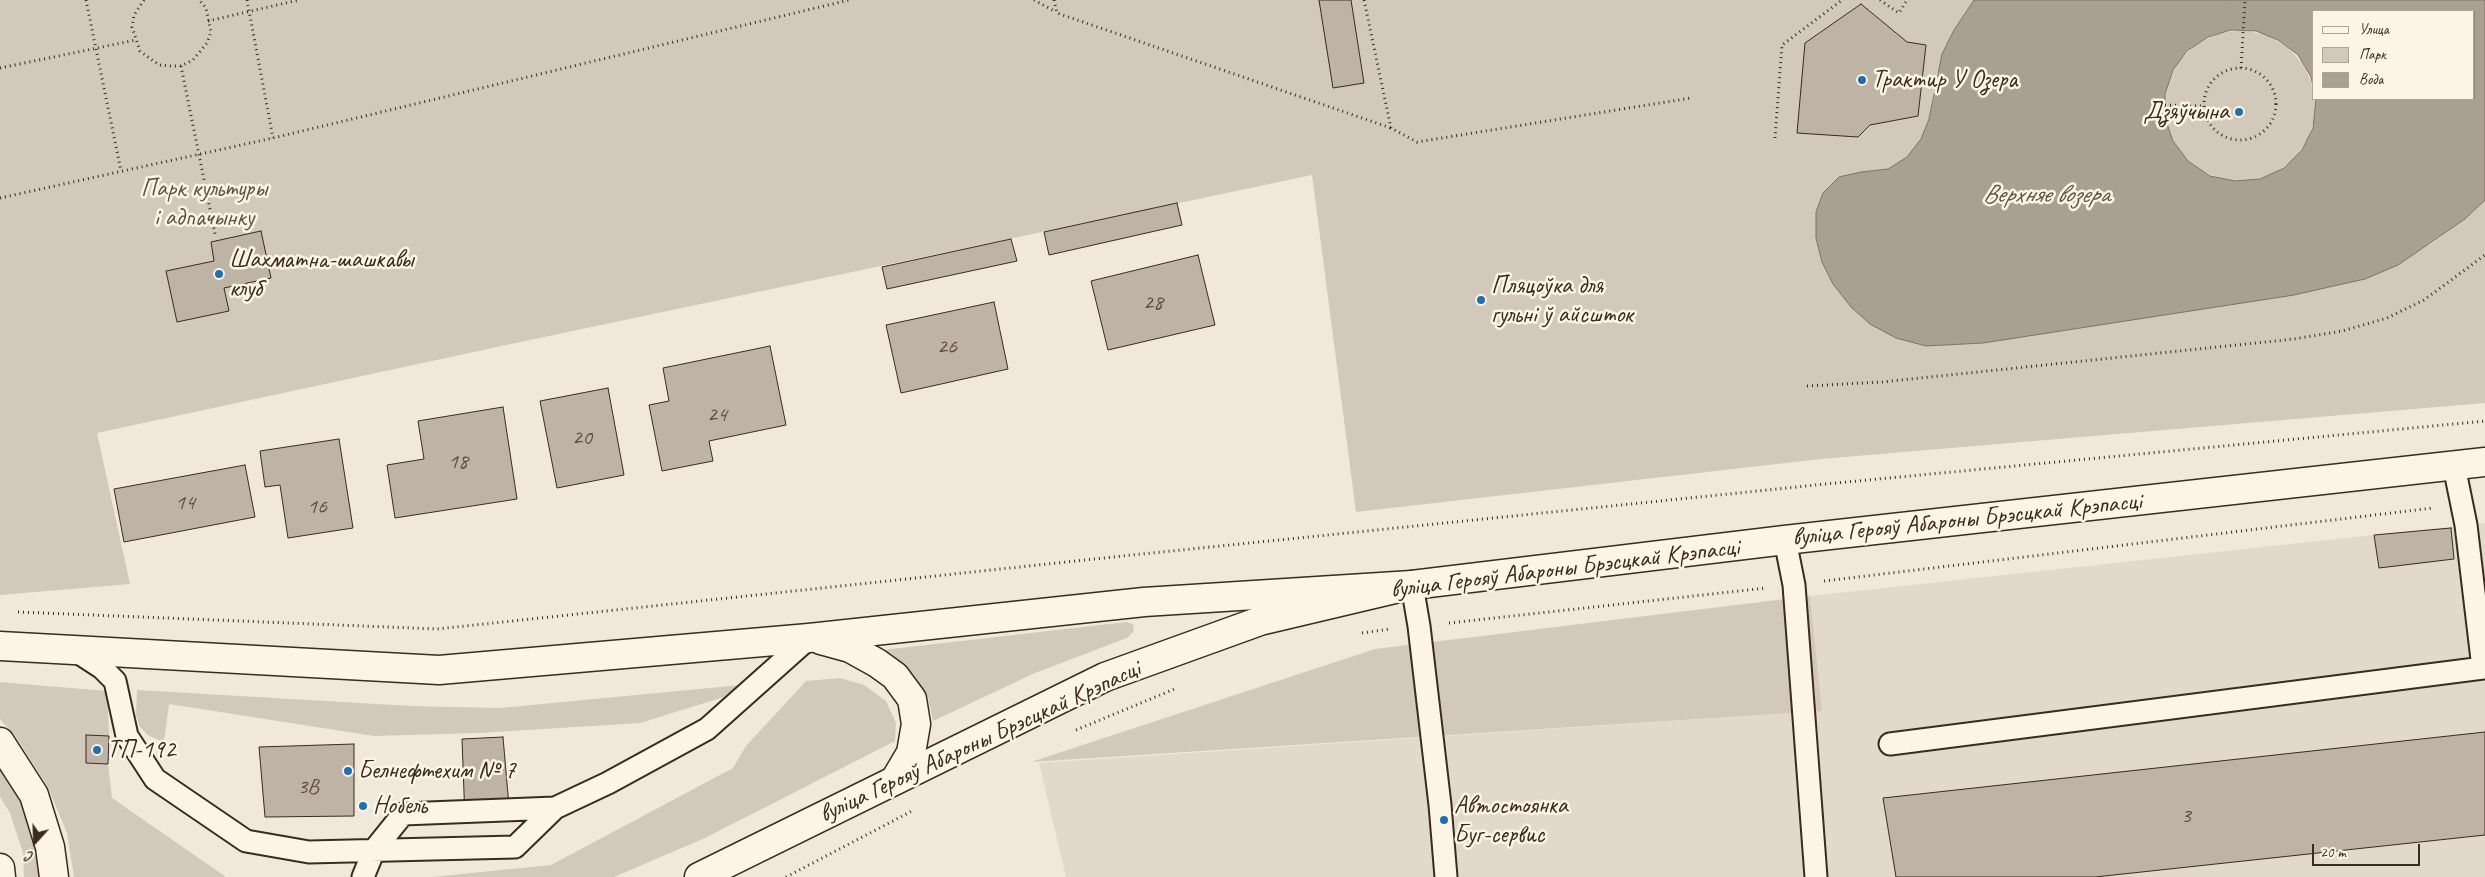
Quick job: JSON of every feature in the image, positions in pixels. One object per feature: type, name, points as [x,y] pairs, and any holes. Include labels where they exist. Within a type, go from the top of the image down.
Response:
[{"type":"main road","name":"вуліца Герояў Абароны Брэсцкай Крэпасці","points":[[706,875],[1105,677],[1260,621],[1412,585],[1786,540],[2485,462]]},
{"type":"main road","points":[[0,646],[439,670],[809,638],[1144,602],[1412,585]]},
{"type":"main road","points":[[809,638],[850,648],[895,676],[912,699],[916,724],[911,754],[895,780]]},
{"type":"main road","points":[[0,742],[34,795],[50,847],[54,877]]},
{"type":"main road","points":[[0,868],[1,877]]},
{"type":"lane","points":[[1890,744],[2484,668],[2466,526],[2454,466]]},
{"type":"lane","points":[[1786,540],[1794,585],[1816,877]]},
{"type":"lane","points":[[1412,585],[1419,626],[1440,805],[1446,877]]},
{"type":"lane","points":[[76,651],[102,668],[115,681],[127,736],[155,779],[246,841],[310,852],[516,847],[554,808],[608,783],[707,730],[809,638]]},
{"type":"lane","points":[[364,877],[374,850],[403,814],[554,808]]},
{"type":"path","points":[[86,0],[121,171]]},
{"type":"path","points":[[144,0],[134,15],[132,28],[140,51],[148,59],[159,65],[181,66],[193,60],[201,53],[211,32],[206,8],[199,0]]},
{"type":"path","points":[[247,0],[273,138]]},
{"type":"path","points":[[208,21],[299,0]]},
{"type":"path","points":[[0,198],[273,138],[849,0]]},
{"type":"path","points":[[1034,0],[1057,12],[1392,128],[1417,142],[1691,98]]},
{"type":"path","points":[[1054,0],[1057,12]]},
{"type":"path","points":[[1364,0],[1392,128]]},
{"type":"path","points":[[1775,138],[1782,45],[1842,0]]},
{"type":"path","points":[[1880,0],[1899,13],[1907,0]]},
{"type":"path","points":[[2241,68],[2246,0]]},
{"type":"path","points":[[0,68],[136,40]]},
{"type":"path","points":[[181,66],[215,234]]},
{"type":"path","points":[[2241,68],[2253,70],[2263,76],[2275,97],[2276,108],[2272,120],[2265,130],[2256,136],[2244,140],[2222,135],[2212,128],[2206,118],[2204,106],[2208,89],[2218,75],[2241,68]]},
{"type":"path","points":[[2165,105],[2204,106]]},
{"type":"path","points":[[1807,386],[1931,377],[2294,339],[2342,331],[2387,318],[2424,300],[2485,255]]},
{"type":"path","points":[[10,611],[437,629],[1707,496],[2485,421]]},
{"type":"path","points":[[1352,635],[1794,585],[2461,505]]},
{"type":"path","points":[[1070,733],[1179,688]]},
{"type":"path","points":[[786,877],[919,808]]},
{"type":"shaded area","points":[[2485,523],[2485,877],[1066,877],[1039,763],[1821,711],[1810,596]]},
{"type":"green space","name":"Парк культуры і адпачынку","points":[[0,0],[1974,0],[1954,30],[1936,76],[1929,119],[1921,139],[1907,157],[1888,169],[1861,172],[1823,193],[1816,212],[1816,238],[1896,338],[1926,346],[1983,343],[2429,245],[2465,219],[2485,200],[2485,403],[1821,459],[1356,512],[1312,175],[97,433],[130,584],[0,595]]},
{"type":"green space","points":[[2225,32],[2255,32],[2269,36],[2282,43],[2303,64],[2310,77],[2312,100],[2315,100],[2314,121],[2310,135],[2303,148],[2282,169],[2269,176],[2255,180],[2225,180],[2211,176],[2198,169],[2177,148],[2170,135],[2166,121],[2166,91],[2170,77],[2177,64],[2198,43],[2211,36]]},
{"type":"green space","points":[[1810,596],[1822,711],[1031,762],[1375,649]]},
{"type":"green space","points":[[1126,622],[1133,624],[1134,631],[1127,638],[1035,673],[933,721],[928,697],[914,676],[883,650]]},
{"type":"green space","points":[[840,678],[864,685],[886,701],[896,723],[895,741],[705,838],[614,877],[432,877],[551,865],[733,768],[746,746],[806,681]]},
{"type":"green space","points":[[0,682],[107,691],[109,736],[86,736],[86,763],[108,764],[112,798],[226,877],[74,877],[67,833],[48,787],[16,737],[0,719]]},
{"type":"green space","points":[[741,685],[724,697],[640,723],[479,733],[374,736],[169,704],[164,742],[149,736],[140,727],[136,715],[137,690],[411,706],[500,708]]},
{"type":"green space","points":[[0,765],[23,806],[37,851],[40,877],[24,877],[23,853],[10,813],[0,797]]},
{"type":"water","name":"Верхняе возера","points":[[1974,0],[2485,0],[2485,200],[2465,219],[2398,265],[2365,279],[2294,295],[1983,343],[1926,346],[1896,338],[1870,324],[1851,307],[1833,284],[1822,262],[1816,238],[1816,212],[1823,193],[1839,177],[1888,169],[1907,157],[1921,139],[1929,119],[1942,54],[1954,30]]},
{"type":"building","points":[[1319,0],[1351,0],[1364,83],[1333,88]]},
{"type":"building","name":"Трактир У Озера","points":[[1861,4],[1907,42],[1926,45],[1918,116],[1870,125],[1858,137],[1797,133],[1805,43]]},
{"type":"building","points":[[1177,203],[1182,225],[1049,255],[1044,232]]},
{"type":"building","name":"Шахматна-шашкавы клуб","points":[[261,231],[271,278],[224,288],[229,311],[177,322],[166,271],[214,261],[211,242]]},
{"type":"building","points":[[1011,239],[1017,261],[887,289],[882,267]]},
{"type":"building","points":[[1198,255],[1215,325],[1108,350],[1091,281]]},
{"type":"building","points":[[994,302],[1008,369],[901,393],[886,325]]},
{"type":"building","points":[[770,346],[786,425],[709,441],[713,461],[662,471],[649,405],[669,401],[663,368]]},
{"type":"building","points":[[608,388],[624,475],[557,488],[540,401]]},
{"type":"building","points":[[503,407],[517,499],[395,518],[387,465],[424,459],[418,421]]},
{"type":"building","points":[[339,439],[353,528],[288,538],[280,485],[265,487],[260,451]]},
{"type":"building","points":[[245,465],[255,517],[124,542],[114,489]]},
{"type":"building","points":[[2451,528],[2454,559],[2379,568],[2374,535]]},
{"type":"building","points":[[2485,732],[2485,835],[2095,877],[1896,877],[1883,798]]},
{"type":"building","name":"ТП-192","points":[[86,735],[109,736],[108,764],[86,763]]},
{"type":"building","points":[[503,737],[510,818],[465,820],[462,739]]},
{"type":"building","points":[[354,744],[354,816],[265,817],[259,747]]},
{"type":"place","name":"Трактир У Озера","points":[[1862,80]]},
{"type":"place","name":"Дзяўчына","points":[[2239,112]]},
{"type":"place","name":"Шахматна-шашкавы клуб","points":[[219,274]]},
{"type":"place","name":"Пляцоўка для гульні ў айсшток","points":[[1481,300]]},
{"type":"place","name":"ТП-192","points":[[97,750]]},
{"type":"place","name":"Белнефтехим № 7","points":[[348,771]]},
{"type":"place","name":"Нобель","points":[[363,806]]},
{"type":"place","name":"Автостоянка Буг-сервис","points":[[1444,820]]}]
